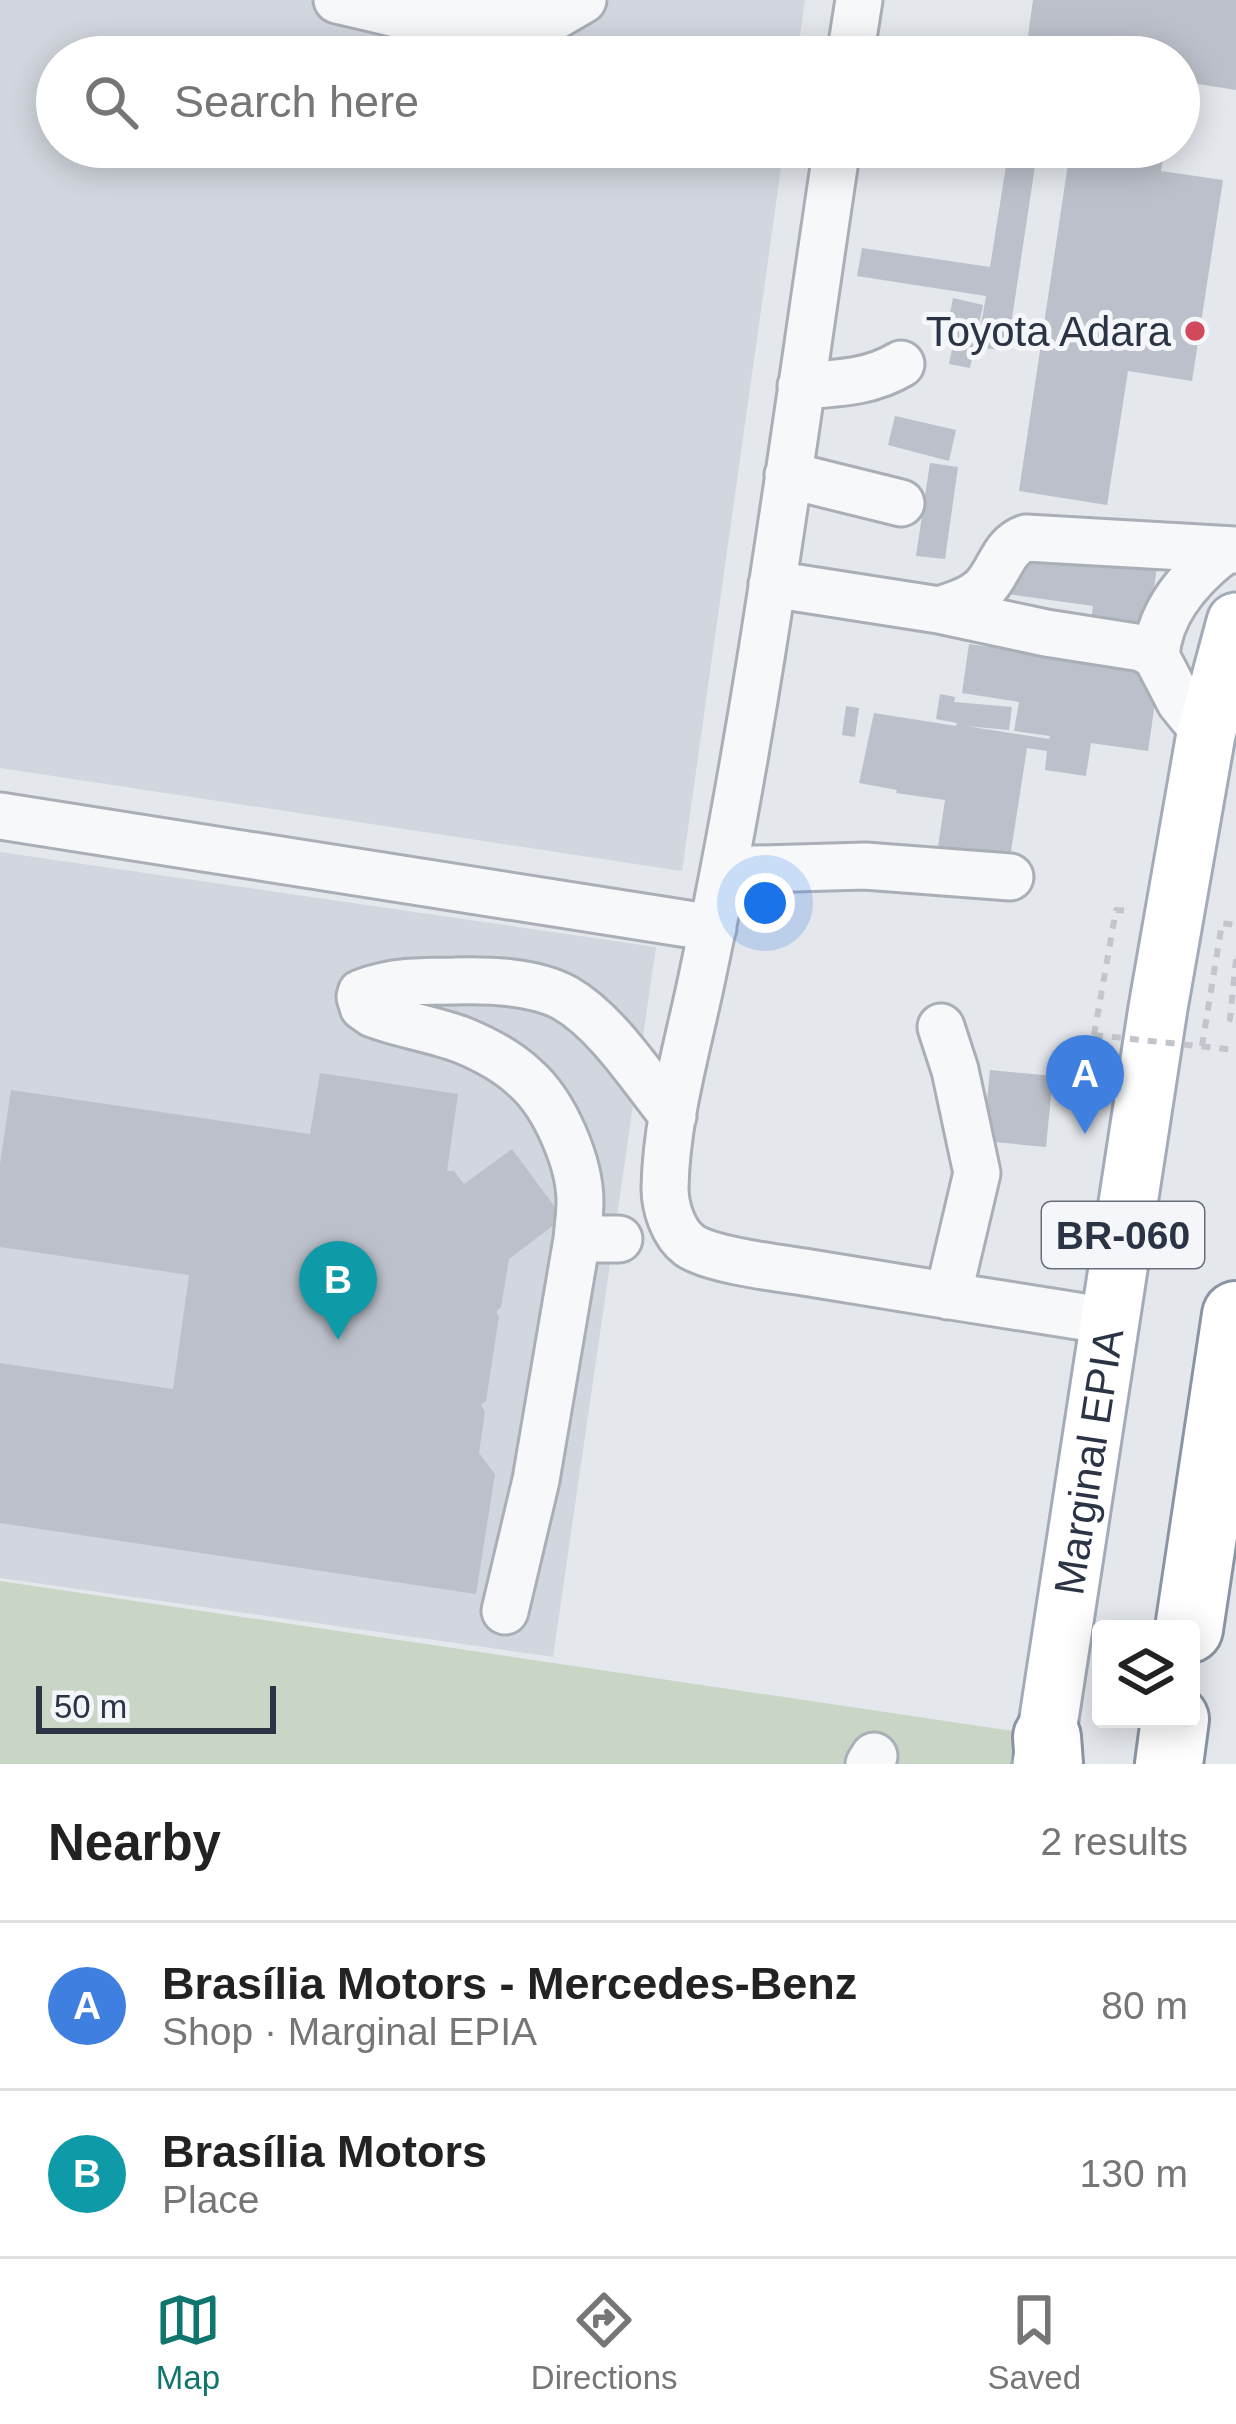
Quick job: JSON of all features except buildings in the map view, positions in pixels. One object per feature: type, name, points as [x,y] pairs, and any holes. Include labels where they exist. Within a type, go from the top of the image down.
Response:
[{"type":"highway","points":[[1190,1620],[1236,1315]]},
{"type":"highway","points":[[1169,1764],[1174,1728]]},
{"type":"main road","name":"Marginal EPIA","points":[[1046,1755],[1158,1008],[1206,734],[1236,622]]},
{"type":"street","points":[[337,0],[431,22],[552,17],[584,0]]},
{"type":"street","points":[[853,36],[859,0]]},
{"type":"street","points":[[834,168],[724,870],[673,1116],[664,1190],[668,1212],[688,1245],[707,1252],[776,1268],[1109,1322]]},
{"type":"street","points":[[801,386],[862,381],[901,364]]},
{"type":"street","points":[[788,476],[901,502]]},
{"type":"street","points":[[939,610],[982,590],[1012,544],[1026,538],[1230,550]]},
{"type":"street","points":[[1206,734],[1180,702],[1156,656],[1157,638],[1180,594],[1201,568],[1230,550]]},
{"type":"street","points":[[772,584],[1142,648],[1156,656]]},
{"type":"street","points":[[0,816],[713,928]]},
{"type":"street","points":[[724,870],[865,866],[1010,877]]},
{"type":"street","points":[[505,1611],[598,1239],[580,1202],[577,1169],[555,1120],[527,1079],[465,1042],[373,1014],[360,1002],[361,993],[412,982],[485,980],[538,988],[562,997],[594,1019],[673,1116]]},
{"type":"street","points":[[940,1027],[955,1070],[977,1173],[948,1296]]},
{"type":"path","points":[[1202,1046],[1222,923],[1236,925]]},
{"type":"path","points":[[1236,959],[1230,1019],[1236,1020]]},
{"type":"path","points":[[1094,1035],[1236,1050]]},
{"type":"shaded area","points":[[0,0],[805,0],[800,36],[36,36],[36,168],[781,168],[682,871],[0,768]]},
{"type":"shaded area","points":[[0,852],[656,947],[553,1657],[0,1578]]},
{"type":"green space","points":[[0,1581],[1033,1734],[1018,1764],[0,1764]]},
{"type":"place","name":"Toyota Adara","points":[[1195,331]]},
{"type":"place","name":"Brasília Motors - Mercedes-Benz","points":[[1085,1134]]},
{"type":"place","name":"Brasília Motors","points":[[338,1340]]}]
